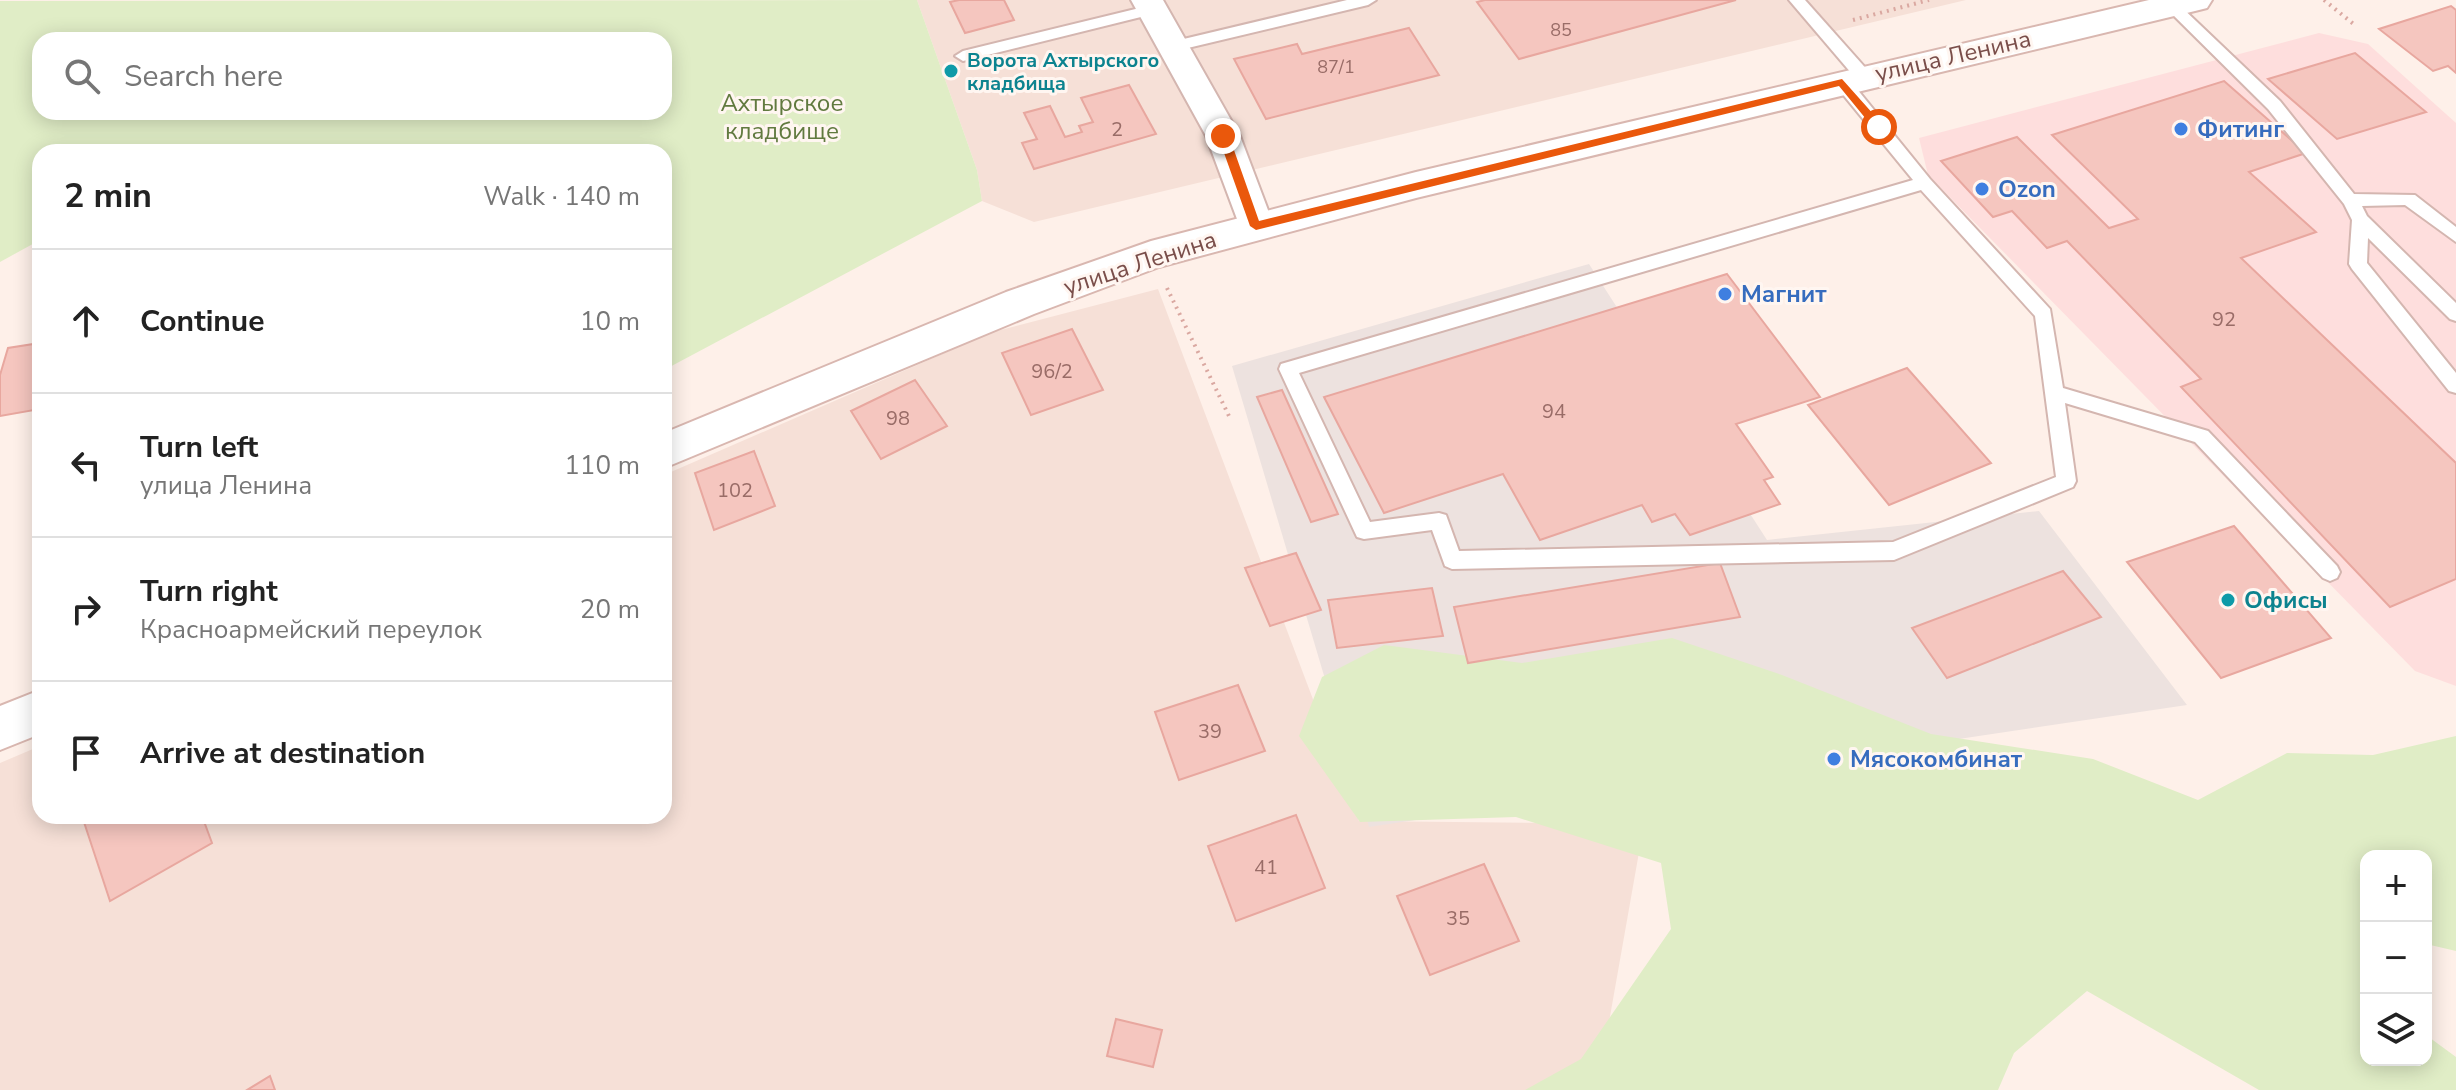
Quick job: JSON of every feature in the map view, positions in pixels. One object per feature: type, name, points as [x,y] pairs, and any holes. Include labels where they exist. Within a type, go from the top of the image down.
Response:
[{"type":"main road","name":"улица Ленина","points":[[672,448],[1020,303],[1151,255],[1256,226],[2183,2]]},
{"type":"main road","points":[[0,728],[32,715]]},
{"type":"street","points":[[1149,5],[1223,136],[1256,226]]},
{"type":"lane","points":[[1171,47],[1368,0]]},
{"type":"lane","points":[[1797,0],[1821,28],[1924,183],[2044,314],[2066,481],[1894,551],[1452,560],[1439,521],[1364,531],[1288,369],[1924,183]]},
{"type":"lane","points":[[2183,2],[2274,105],[2350,200],[2361,220],[2456,314]]},
{"type":"lane","points":[[963,56],[1149,5]]},
{"type":"lane","points":[[2350,200],[2409,199],[2456,236]]},
{"type":"lane","points":[[2361,220],[2358,264],[2456,386]]},
{"type":"lane","points":[[2052,392],[2201,436],[2330,572]]},
{"type":"path","points":[[1821,28],[1929,0]]},
{"type":"path","points":[[2324,0],[2356,26]]},
{"type":"path","points":[[1151,255],[1229,416]]},
{"type":"shaded area","points":[[917,0],[1966,0],[1034,222],[982,201],[977,170]]},
{"type":"shaded area","points":[[2319,33],[2368,44],[2456,123],[2456,686],[2415,671],[1928,175],[1919,138]]},
{"type":"shaded area","points":[[1589,264],[1767,540],[2039,511],[2187,705],[1369,827],[1232,366]]},
{"type":"shaded area","points":[[1158,289],[1359,821],[1644,824],[1597,1090],[0,1090],[0,763],[32,749],[32,824],[672,824],[672,472],[993,332]]},
{"type":"green space","name":"Ахтырское кладбище","points":[[917,0],[977,170],[982,201],[672,366],[672,144],[32,144],[32,244],[0,262],[0,1]]},
{"type":"green space","points":[[1672,638],[1782,675],[1931,734],[2093,759],[2198,800],[2287,753],[2373,755],[2456,736],[2456,951],[2432,945],[2432,850],[2360,850],[2360,1066],[2432,1066],[2432,1039],[2456,1057],[2456,1090],[2259,1090],[2087,991],[2014,1053],[1998,1090],[1525,1090],[1581,1059],[1671,929],[1661,863],[1516,817],[1360,822],[1299,736],[1322,677],[1384,645],[1522,663]]},
{"type":"building","points":[[1004,0],[1014,20],[965,33],[950,2]]},
{"type":"building","points":[[1736,0],[1519,59],[1477,2]]},
{"type":"building","points":[[2451,6],[2456,10],[2456,73],[2448,66],[2433,71],[2379,29]]},
{"type":"building","points":[[1409,28],[1439,75],[1266,119],[1234,59],[1297,44],[1302,54]]},
{"type":"building","points":[[2355,53],[2426,112],[2337,139],[2268,79]]},
{"type":"building","points":[[2224,81],[2306,153],[2249,172],[2316,232],[2241,258],[2456,463],[2456,579],[2390,607],[2181,387],[2201,379],[2067,241],[2047,248],[2012,211],[1993,217],[1941,161],[2017,137],[2109,228],[2138,219],[2052,135]]},
{"type":"building","points":[[1129,85],[1156,134],[1034,169],[1022,143],[1037,139],[1024,113],[1050,106],[1065,137],[1082,132],[1079,126],[1093,122],[1081,98]]},
{"type":"building","points":[[1727,274],[1820,397],[1736,424],[1773,477],[1764,480],[1780,504],[1690,535],[1675,514],[1652,522],[1642,505],[1540,540],[1503,474],[1384,513],[1324,397]]},
{"type":"building","points":[[1072,329],[1103,390],[1031,415],[1002,353]]},
{"type":"building","points":[[32,344],[32,410],[0,416],[0,375],[8,348]]},
{"type":"building","points":[[1907,368],[1991,463],[1889,505],[1808,405]]},
{"type":"building","points":[[915,380],[947,426],[881,459],[851,411]]},
{"type":"building","points":[[1282,390],[1338,514],[1311,522],[1257,397]]},
{"type":"building","points":[[754,451],[775,506],[714,530],[695,473]]},
{"type":"building","name":"Офисы","points":[[2234,526],[2331,638],[2221,678],[2127,562]]},
{"type":"building","points":[[1296,553],[1321,610],[1270,626],[1245,568]]},
{"type":"building","points":[[1720,563],[1740,617],[1468,663],[1454,607]]},
{"type":"building","points":[[2063,571],[2101,617],[1947,678],[1912,628]]},
{"type":"building","points":[[1432,588],[1443,636],[1337,648],[1328,600]]},
{"type":"building","points":[[1238,685],[1265,751],[1179,780],[1155,712]]},
{"type":"building","points":[[1296,815],[1325,888],[1236,921],[1208,846]]},
{"type":"building","points":[[85,824],[205,824],[212,843],[110,901]]},
{"type":"building","points":[[1484,864],[1519,941],[1430,975],[1397,896]]},
{"type":"building","points":[[1116,1019],[1162,1030],[1153,1067],[1107,1056]]},
{"type":"building","points":[[270,1076],[275,1090],[247,1090]]},
{"type":"place","name":"Ворота Ахтырского кладбища","points":[[951,71]]},
{"type":"place","name":"Фитинг","points":[[2181,129]]},
{"type":"place","name":"Ozon","points":[[1982,189]]},
{"type":"place","name":"Магнит","points":[[1725,294]]},
{"type":"place","name":"Офисы","points":[[2228,600]]},
{"type":"place","name":"Мясокомбинат","points":[[1834,759]]},
{"type":"route","points":[[1223,136],[1256,226],[1842,82],[1879,127]]}]
